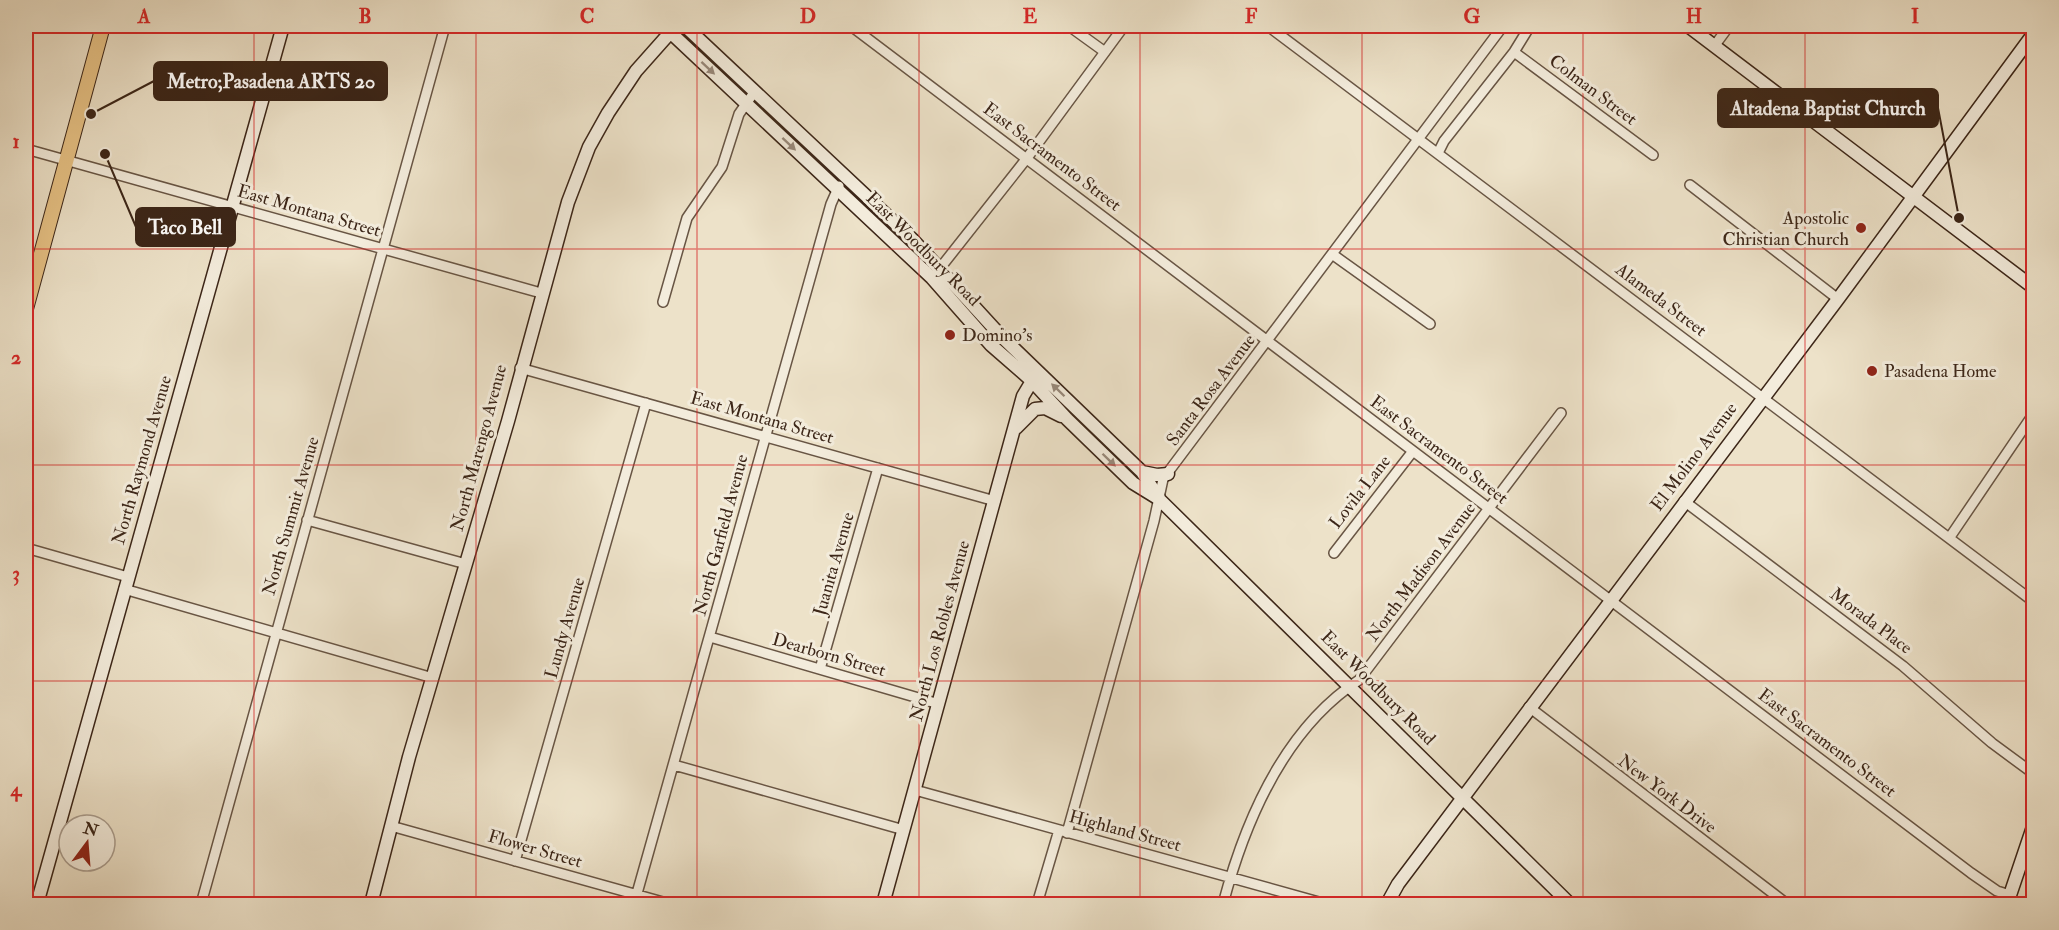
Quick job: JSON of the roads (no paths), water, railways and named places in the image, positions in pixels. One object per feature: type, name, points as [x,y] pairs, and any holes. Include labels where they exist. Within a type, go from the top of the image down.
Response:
[{"type":"main road","points":[[26,309],[104,26]]},
{"type":"street","name":"North Raymond Avenue","points":[[37,904],[283,26]]},
{"type":"street","name":"North Summit Avenue","points":[[201,904],[446,26]]},
{"type":"street","name":"East Woodbury Road","points":[[685,26],[941,267],[1035,376],[1066,419],[1133,483],[1159,499],[1570,904]]},
{"type":"street","name":"East Sacramento Street","points":[[852,26],[2009,900]]},
{"type":"street","points":[[1069,26],[1105,52]]},
{"type":"street","points":[[932,278],[1027,158],[1125,26]]},
{"type":"street","name":"Alameda Street","points":[[1268,26],[2034,602]]},
{"type":"street","name":"Santa Rosa Avenue","points":[[1037,904],[1063,832],[1163,479],[1503,26]]},
{"type":"street","points":[[1438,153],[1444,141],[1514,52],[1530,26]]},
{"type":"street","points":[[1688,26],[2034,288]]},
{"type":"street","points":[[1715,45],[1730,26]]},
{"type":"street","points":[[2026,26],[2034,32]]},
{"type":"street","name":"East Woodbury Road","points":[[669,28],[746,104],[932,278],[971,324],[1035,376],[1142,472],[1159,499]]},
{"type":"street","name":"North Marengo Avenue","points":[[371,904],[391,826],[508,421],[520,368],[568,202],[589,147],[636,71],[669,28]]},
{"type":"street","name":"El Molino Avenue","points":[[1387,904],[1398,884],[1610,599],[1838,299],[2034,32]]},
{"type":"street","name":"Colman Street","points":[[1514,52],[1653,155]]},
{"type":"street","points":[[663,302],[687,218],[722,167],[739,114],[755,91]]},
{"type":"street","name":"East Montana Street","points":[[26,149],[541,292]]},
{"type":"street","name":"North Garfield Avenue","points":[[636,900],[831,204],[843,176]]},
{"type":"street","points":[[1690,185],[1838,299]]},
{"type":"street","points":[[1332,254],[1430,324]]},
{"type":"street","points":[[971,324],[981,314]]},
{"type":"street","name":"East Montana Street","points":[[520,368],[995,501]]},
{"type":"street","name":"North Los Robles Avenue","points":[[883,904],[1023,396],[1035,376]]},
{"type":"street","name":"Lundy Avenue","points":[[515,861],[646,403]]},
{"type":"street","points":[[1015,429],[1035,409],[1045,408],[1066,419]]},
{"type":"street","name":"North Madison Avenue","points":[[1223,904],[1254,813],[1284,758],[1311,724],[1359,680],[1561,413]]},
{"type":"street","points":[[1950,537],[2034,413]]},
{"type":"street","name":"Lovila Lane","points":[[1334,553],[1413,451]]},
{"type":"street","name":"Juanita Avenue","points":[[820,669],[878,468]]},
{"type":"street","points":[[1142,472],[1168,474]]},
{"type":"street","name":"Morada Place","points":[[1684,501],[1903,666],[1992,743],[2034,774]]},
{"type":"street","points":[[307,520],[466,564]]},
{"type":"street","points":[[26,548],[276,634],[433,678]]},
{"type":"street","name":"Dearborn Street","points":[[710,637],[939,704]]},
{"type":"street","name":"New York Drive","points":[[1530,707],[1787,904]]},
{"type":"street","points":[[674,765],[904,830]]},
{"type":"street","name":"Highland Street","points":[[915,790],[1326,904]]},
{"type":"street","points":[[2009,900],[2034,824]]},
{"type":"street","name":"Flower Street","points":[[391,826],[515,861],[636,900],[670,904]]},
{"type":"place","name":"Metro;Pasadena ARTS 20","points":[[91,114]]},
{"type":"place","name":"Taco Bell","points":[[105,154]]},
{"type":"place","name":"Altadena Baptist Church","points":[[1959,218]]},
{"type":"place","name":"Apostolic Christian Church","points":[[1861,228]]},
{"type":"place","name":"Domino's","points":[[950,335]]},
{"type":"place","name":"Pasadena Home","points":[[1872,371]]}]
